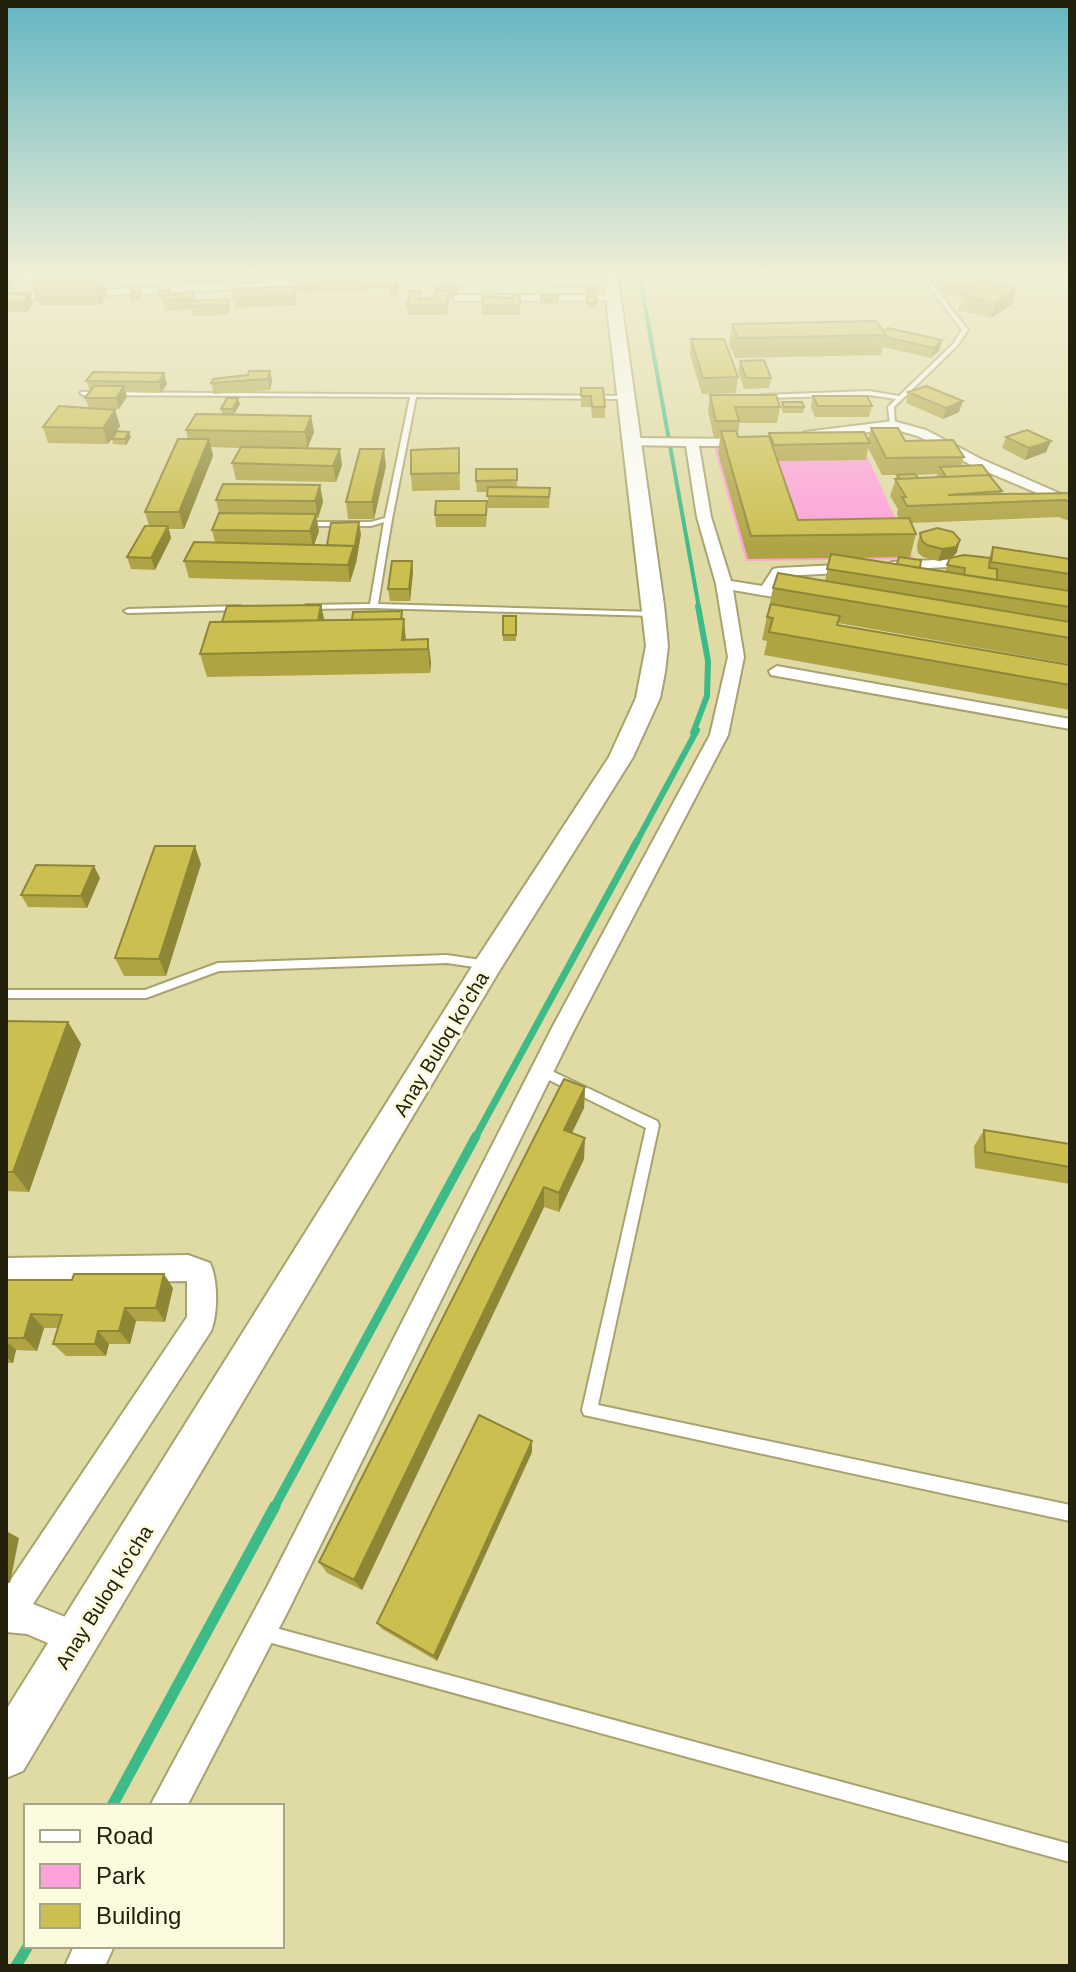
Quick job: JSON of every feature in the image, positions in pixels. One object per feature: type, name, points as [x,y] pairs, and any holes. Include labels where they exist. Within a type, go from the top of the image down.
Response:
[{"type":"main road","name":"Anay Buloq ko'cha","points":[[6,1754],[488,965],[621,757],[648,698],[657,646],[643,442],[626,397],[622,364]]},
{"type":"street","points":[[783,439],[893,425],[922,433],[976,462],[1070,503]]},
{"type":"street","points":[[643,442],[767,441]]},
{"type":"street","points":[[169,1804],[260,1631],[541,1071],[719,735],[736,657],[724,584],[684,443]]},
{"type":"street","points":[[766,591],[778,572],[999,561]]},
{"type":"street","points":[[724,584],[812,598]]},
{"type":"street","points":[[777,671],[1070,724]]},
{"type":"street","points":[[6,1271],[188,1268],[201,1272],[201,1321],[6,1616],[27,1618],[78,1639]]},
{"type":"street","points":[[84,1966],[94,1948]]},
{"type":"lane","points":[[893,425],[891,407],[936,364]]},
{"type":"lane","points":[[83,393],[626,397]]},
{"type":"lane","points":[[749,397],[869,393],[901,398]]},
{"type":"lane","points":[[374,606],[413,396]]},
{"type":"lane","points":[[294,524],[371,524],[388,519]]},
{"type":"lane","points":[[297,607],[374,606],[654,614]]},
{"type":"lane","points":[[128,611],[251,608]]},
{"type":"lane","points":[[7,996],[146,994],[218,967],[447,959],[488,965]]},
{"type":"lane","points":[[541,1071],[653,1125],[589,1410],[1070,1513]]},
{"type":"lane","points":[[260,1631],[1070,1853]]},
{"type":"green space","points":[[863,447],[914,559],[746,561],[714,448]]},
{"type":"building","points":[[699,364],[733,364],[738,377],[703,378]]},
{"type":"building","points":[[741,364],[766,364],[771,378],[746,378]]},
{"type":"building","points":[[249,371],[270,371],[268,379],[211,383],[213,379],[248,375]]},
{"type":"building","points":[[93,372],[164,373],[159,382],[86,381]]},
{"type":"building","points":[[94,386],[124,386],[116,398],[85,398]]},
{"type":"building","points":[[926,386],[963,401],[946,408],[908,392]]},
{"type":"building","points":[[581,388],[603,388],[605,407],[592,407],[591,396],[581,396]]},
{"type":"building","points":[[710,395],[776,395],[780,407],[735,407],[739,421],[716,421]]},
{"type":"building","points":[[813,396],[867,396],[872,406],[818,406]]},
{"type":"building","points":[[227,398],[238,398],[233,409],[221,409]]},
{"type":"building","points":[[782,402],[802,402],[804,407],[784,407]]},
{"type":"building","points":[[59,406],[115,410],[103,428],[43,427]]},
{"type":"building","points":[[196,414],[311,416],[305,432],[186,430]]},
{"type":"building","points":[[871,428],[898,428],[905,441],[953,440],[964,457],[886,458]]},
{"type":"building","points":[[1027,430],[1051,441],[1029,448],[1006,437]]},
{"type":"building","points":[[117,431],[129,432],[125,439],[112,439]]},
{"type":"building","points":[[721,431],[736,431],[738,437],[769,436],[798,520],[909,518],[916,534],[751,536]]},
{"type":"building","points":[[864,432],[870,443],[774,445],[769,433]]},
{"type":"building","points":[[178,439],[209,439],[179,512],[145,512]]},
{"type":"building","points":[[241,447],[340,449],[333,466],[232,463]]},
{"type":"building","points":[[459,448],[459,473],[411,474],[411,450]]},
{"type":"building","points":[[360,449],[384,449],[372,502],[346,502]]},
{"type":"building","points":[[982,465],[992,478],[989,475],[946,477],[940,467]]},
{"type":"building","points":[[476,469],[517,469],[517,480],[476,481]]},
{"type":"building","points":[[915,474],[918,478],[900,479],[897,475]]},
{"type":"building","points":[[989,475],[1002,491],[948,495],[1070,493],[1070,502],[907,506],[902,497],[906,497],[895,479]]},
{"type":"building","points":[[223,484],[320,485],[315,501],[216,500]]},
{"type":"building","points":[[488,487],[550,488],[549,497],[487,496]]},
{"type":"building","points":[[436,501],[487,501],[486,515],[435,515]]},
{"type":"building","points":[[219,513],[316,514],[310,531],[212,530]]},
{"type":"building","points":[[359,522],[354,551],[354,546],[327,545],[331,523]]},
{"type":"building","points":[[145,526],[168,526],[151,558],[127,557]]},
{"type":"building","points":[[937,528],[953,532],[960,540],[956,547],[942,549],[922,541],[920,533]]},
{"type":"building","points":[[194,542],[354,546],[348,565],[184,561]]},
{"type":"building","points":[[993,547],[1070,559],[1070,574],[991,562]]},
{"type":"building","points":[[831,554],[1070,591],[1070,607],[827,569]]},
{"type":"building","points":[[964,555],[990,558],[989,568],[997,569],[997,580],[964,575],[965,568],[947,565],[950,558]]},
{"type":"building","points":[[899,557],[921,560],[920,568],[897,564]]},
{"type":"building","points":[[392,561],[412,561],[409,589],[388,589]]},
{"type":"building","points":[[778,573],[1070,622],[1070,638],[773,588]]},
{"type":"building","points":[[771,604],[840,616],[837,625],[1070,665],[1070,685],[769,632],[773,618],[767,617]]},
{"type":"building","points":[[321,605],[318,621],[222,622],[227,606]]},
{"type":"building","points":[[402,611],[401,619],[352,620],[353,612]]},
{"type":"building","points":[[503,616],[516,616],[516,635],[503,635]]},
{"type":"building","points":[[404,619],[402,640],[428,639],[428,649],[200,654],[210,622]]},
{"type":"building","points":[[155,846],[195,846],[159,959],[115,958]]},
{"type":"building","points":[[36,865],[94,866],[81,896],[21,895]]},
{"type":"building","points":[[6,1021],[68,1022],[13,1172],[6,1172]]},
{"type":"building","points":[[564,1079],[585,1087],[564,1130],[585,1138],[559,1193],[544,1187],[354,1580],[319,1562]]},
{"type":"building","points":[[984,1130],[1070,1144],[1070,1167],[985,1152]]},
{"type":"building","points":[[74,1274],[164,1274],[156,1308],[125,1308],[119,1331],[98,1331],[95,1344],[53,1344],[62,1315],[31,1314],[24,1338],[6,1338],[6,1280],[72,1280]]},
{"type":"building","points":[[479,1415],[532,1441],[434,1656],[377,1623]]},
{"type":"waterway","points":[[655,364],[699,608]]},
{"type":"waterway","points":[[636,843],[697,730],[693,733],[707,696],[708,661],[698,606]]},
{"type":"waterway","points":[[475,1138],[637,841]]},
{"type":"waterway","points":[[274,1508],[476,1136]]},
{"type":"waterway","points":[[113,1804],[275,1506]]},
{"type":"waterway","points":[[16,1966],[27,1948]]}]
